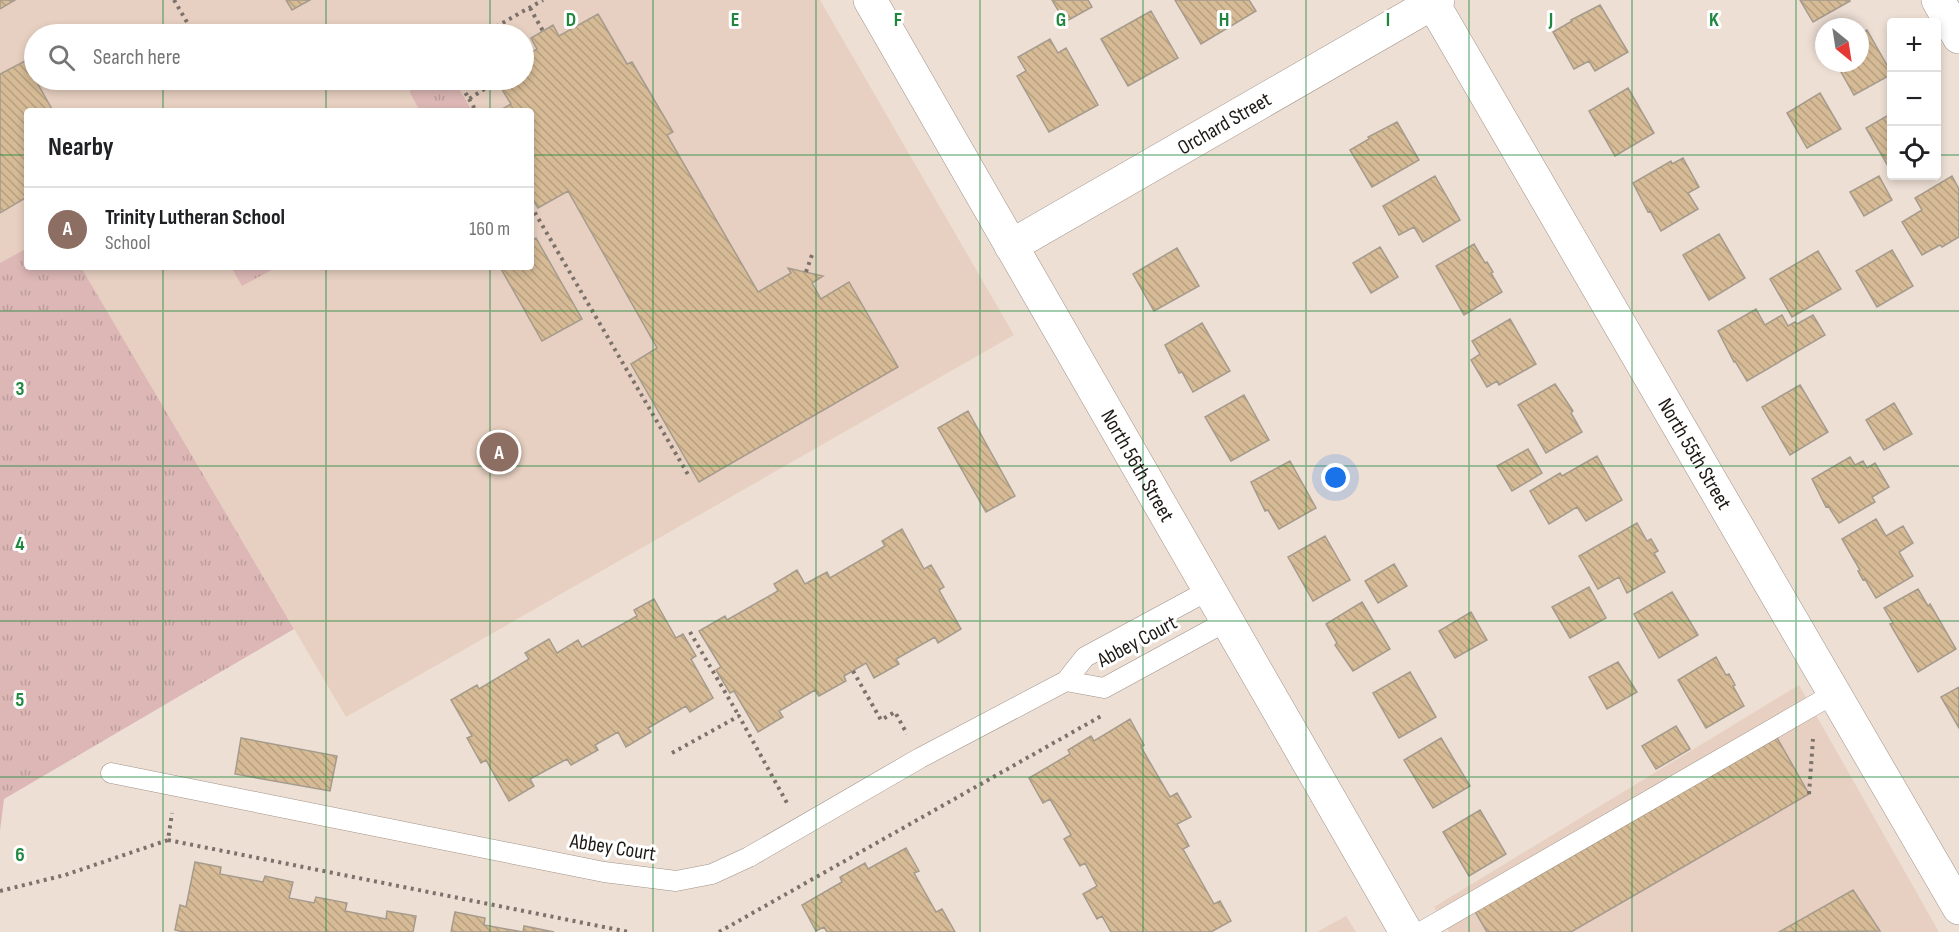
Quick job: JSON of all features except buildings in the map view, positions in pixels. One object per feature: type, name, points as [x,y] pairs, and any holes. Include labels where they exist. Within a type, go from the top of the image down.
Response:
[{"type":"street","name":"North 56th Street","points":[[870,0],[1406,932]]},
{"type":"street","points":[[1938,0],[1959,37]]},
{"type":"street","name":"Orchard Street","points":[[1011,246],[1434,1]]},
{"type":"street","name":"North 55th Street","points":[[1434,1],[1959,908]]},
{"type":"lane","name":"Abbey Court","points":[[111,773],[176,784],[604,872],[676,880],[712,874],[749,857],[921,759],[1066,681],[1085,657],[1209,590]]},
{"type":"lane","name":"Abbey Court","points":[[1066,681],[1104,688],[1227,621]]},
{"type":"lane","points":[[1422,932],[1835,693]]},
{"type":"path","points":[[174,0],[188,24]]},
{"type":"path","points":[[501,24],[543,0]]},
{"type":"path","points":[[530,8],[543,31]]},
{"type":"path","points":[[464,90],[474,108]]},
{"type":"path","points":[[469,99],[483,90]]},
{"type":"path","points":[[534,211],[690,478]]},
{"type":"path","points":[[806,272],[813,252]]},
{"type":"path","points":[[690,632],[721,682],[801,828]]},
{"type":"path","points":[[853,671],[881,720],[895,712],[921,759]]},
{"type":"path","points":[[719,932],[1112,710]]},
{"type":"path","points":[[672,753],[739,716]]},
{"type":"path","points":[[1809,794],[1813,738]]},
{"type":"path","points":[[168,840],[176,784]]},
{"type":"path","points":[[0,891],[65,875],[168,840],[629,932]]},
{"type":"shaded area","points":[[0,0],[820,0],[1014,335],[346,717],[83,270],[534,270],[534,108],[24,108],[24,250],[0,263]]},
{"type":"shaded area","points":[[1799,685],[1939,932],[1449,932],[1434,907]]},
{"type":"shaded area","points":[[1346,916],[1356,932],[1317,932],[1333,923]]},
{"type":"green space","points":[[410,90],[460,90],[470,108],[418,108]]},
{"type":"green space","points":[[24,250],[24,270],[83,270],[294,629],[4,799],[0,831],[0,263]]},
{"type":"green space","points":[[233,270],[271,270],[242,286]]},
{"type":"place","name":"Trinity Lutheran School","points":[[499,452]]}]
